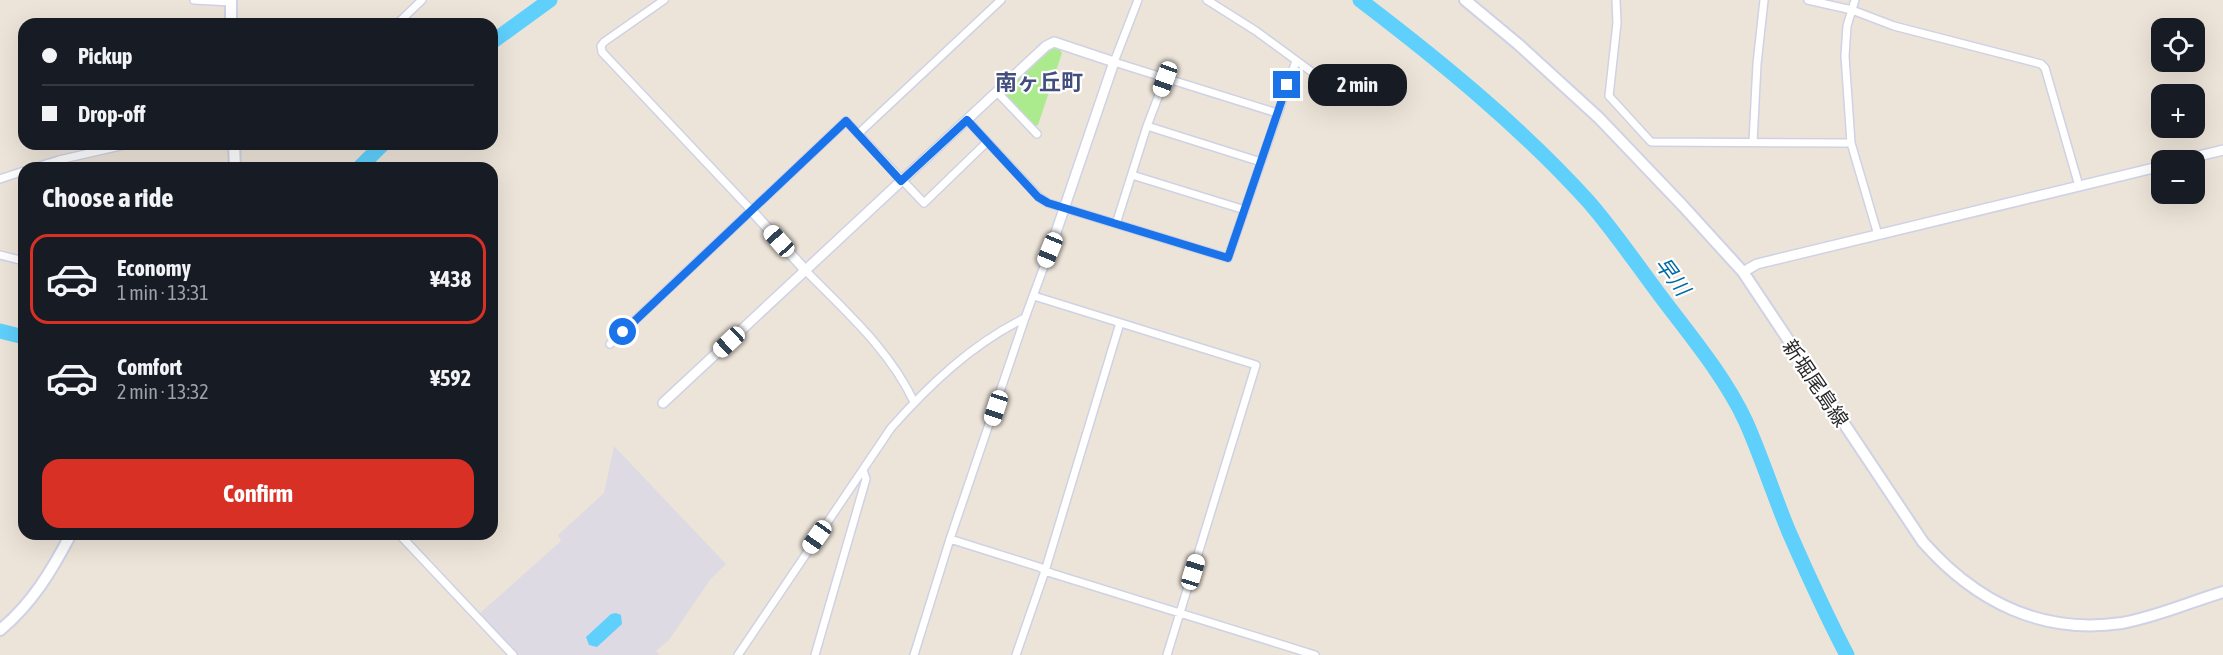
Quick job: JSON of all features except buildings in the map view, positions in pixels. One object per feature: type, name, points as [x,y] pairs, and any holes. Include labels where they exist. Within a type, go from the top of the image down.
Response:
[{"type":"main road","name":"新堀尾島線","points":[[1465,0],[1518,44],[1599,118],[1743,272],[1923,542],[1942,564],[1967,585],[1995,602],[2034,617],[2086,625],[2124,622],[2223,592]]},
{"type":"main road","points":[[231,1],[231,18]]},
{"type":"main road","points":[[0,630],[23,609],[39,589],[68,540]]},
{"type":"street","points":[[197,0],[231,1]]},
{"type":"street","points":[[404,18],[422,0]]},
{"type":"street","points":[[664,0],[604,42],[601,46],[602,52],[887,355],[901,374],[914,402]]},
{"type":"street","points":[[858,134],[1001,0]]},
{"type":"street","points":[[914,655],[950,539],[1025,318],[1114,62],[1138,0]]},
{"type":"street","points":[[1207,0],[1312,72]]},
{"type":"street","points":[[1616,0],[1617,23],[1610,96],[1651,142],[1851,143]]},
{"type":"street","points":[[1753,142],[1757,63],[1764,0]]},
{"type":"street","points":[[1808,0],[1852,10],[1894,26],[2041,64],[2045,68],[2079,186]]},
{"type":"street","points":[[1856,0],[1847,26],[1845,56],[1851,143],[1878,235]]},
{"type":"street","points":[[663,403],[1051,42],[1277,113]]},
{"type":"street","points":[[967,120],[1038,197],[1048,203],[1228,258],[1296,61]]},
{"type":"street","points":[[1116,224],[1147,126],[1165,79]]},
{"type":"street","points":[[998,92],[1037,134]]},
{"type":"street","points":[[610,344],[846,121],[924,203],[987,142]]},
{"type":"street","points":[[1147,126],[1261,162]]},
{"type":"street","points":[[52,162],[101,150]]},
{"type":"street","points":[[2205,154],[2223,150]]},
{"type":"street","points":[[1743,272],[1757,264],[2151,169]]},
{"type":"street","points":[[0,179],[18,173]]},
{"type":"street","points":[[1132,176],[1245,210]]},
{"type":"street","points":[[0,255],[18,260]]},
{"type":"street","points":[[1034,296],[1256,365],[1167,655]]},
{"type":"street","points":[[738,655],[891,428],[914,402],[953,365],[1025,318]]},
{"type":"street","points":[[1016,655],[1045,571],[1120,323]]},
{"type":"street","points":[[815,655],[866,479],[863,470]]},
{"type":"street","points":[[950,539],[1315,655]]},
{"type":"street","points":[[405,540],[513,655]]},
{"type":"shaded area","points":[[614,446],[726,564],[710,580],[669,640],[656,651],[659,655],[518,655],[479,614],[561,541],[558,535],[604,493]]},
{"type":"green space","points":[[1053,48],[1062,53],[1038,125],[1033,127],[1004,95],[1004,92]]},
{"type":"water","points":[[611,614],[621,615],[622,624],[597,647],[589,645],[586,637]]},
{"type":"waterway","name":"早川","points":[[498,38],[550,0]]},
{"type":"waterway","name":"早川","points":[[1360,0],[1478,95],[1562,174],[1608,226],[1698,345],[1729,390],[1746,422],[1789,532],[1847,655]]},
{"type":"waterway","name":"早川","points":[[365,162],[377,150]]},
{"type":"waterway","name":"早川","points":[[0,331],[18,336]]},
{"type":"district","name":"南ヶ丘町","points":[[1039,82]]},
{"type":"route","points":[[623,332],[846,121],[901,181],[967,120],[1038,197],[1048,203],[1228,258],[1287,85]]}]
